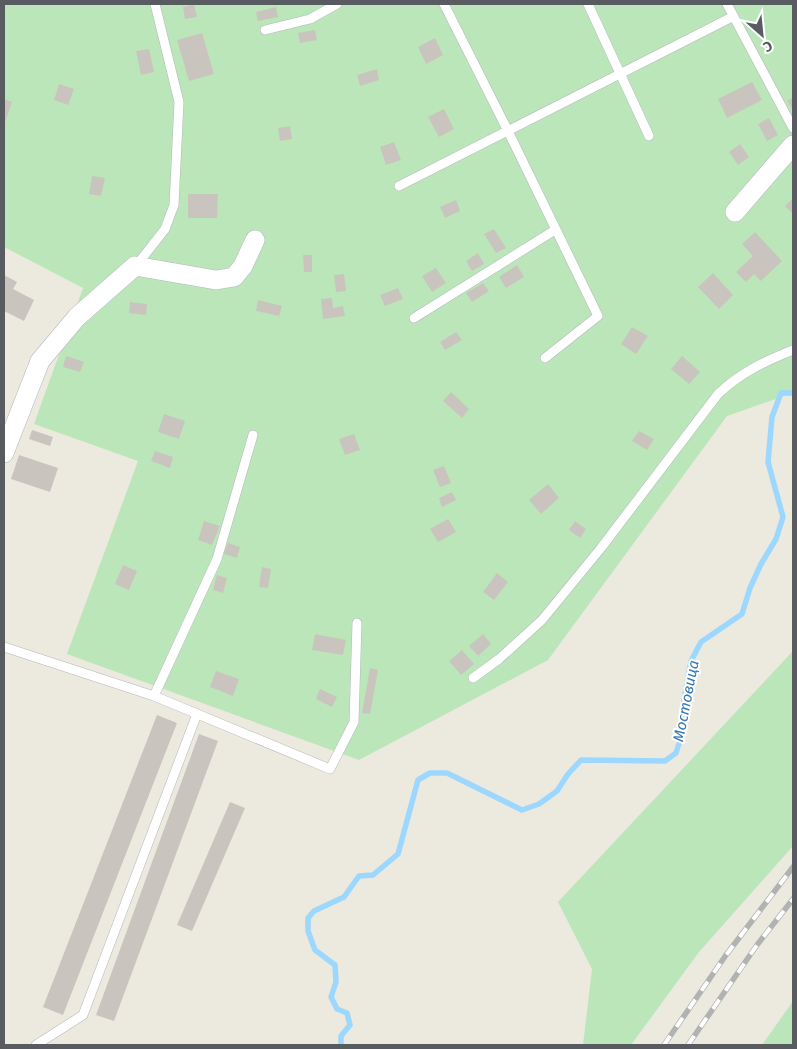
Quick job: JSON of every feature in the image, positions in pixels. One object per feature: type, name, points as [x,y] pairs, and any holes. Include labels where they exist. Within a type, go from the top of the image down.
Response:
[{"type":"street","points":[[735,212],[793,145]]},
{"type":"street","points":[[4,453],[40,361],[77,317],[135,266],[216,280],[234,277],[243,266],[254,240]]},
{"type":"lane","points":[[135,266],[165,229],[174,205],[179,102],[155,4]]},
{"type":"lane","points":[[265,30],[310,19],[337,4]]},
{"type":"lane","points":[[444,4],[508,130],[598,316],[545,358]]},
{"type":"lane","points":[[588,4],[650,136]]},
{"type":"lane","points":[[727,4],[732,17],[793,128]]},
{"type":"lane","points":[[399,186],[732,17]]},
{"type":"lane","points":[[414,318],[555,230]]},
{"type":"lane","points":[[472,678],[499,660],[542,620],[601,548],[718,394],[734,379],[749,370],[793,350]]},
{"type":"lane","points":[[154,696],[217,559],[252,435]]},
{"type":"lane","points":[[4,647],[154,696],[330,769],[354,722],[357,624]]},
{"type":"lane","points":[[36,1045],[83,1015],[197,714]]},
{"type":"green space","points":[[4,4],[793,4],[793,393],[727,416],[548,660],[359,760],[67,654],[138,461],[34,424],[83,288],[4,247]]},
{"type":"green space","points":[[793,651],[793,846],[699,952],[631,1045],[583,1045],[592,969],[558,902]]},
{"type":"green space","points":[[793,1001],[793,1045],[762,1045]]},
{"type":"building","points":[[194,4],[197,17],[185,19],[183,7]]},
{"type":"building","points":[[276,7],[278,17],[258,21],[256,12]]},
{"type":"building","points":[[315,30],[317,40],[300,43],[298,33]]},
{"type":"building","points":[[202,33],[214,74],[189,81],[177,40]]},
{"type":"building","points":[[435,38],[443,55],[426,64],[418,47]]},
{"type":"building","points":[[149,49],[154,72],[141,75],[136,51]]},
{"type":"building","points":[[377,69],[379,80],[360,86],[357,75]]},
{"type":"building","points":[[752,82],[762,100],[727,118],[718,99]]},
{"type":"building","points":[[59,84],[74,89],[68,105],[54,100]]},
{"type":"building","points":[[793,97],[793,110],[787,101]]},
{"type":"building","points":[[4,99],[12,102],[4,125]]},
{"type":"building","points":[[444,109],[454,129],[439,137],[428,117]]},
{"type":"building","points":[[769,118],[778,135],[767,141],[758,124]]},
{"type":"building","points":[[290,126],[292,139],[280,141],[278,128]]},
{"type":"building","points":[[394,142],[401,160],[386,165],[380,147]]},
{"type":"building","points":[[740,144],[749,157],[738,165],[729,152]]},
{"type":"building","points":[[92,176],[105,178],[101,196],[89,194]]},
{"type":"building","points":[[188,194],[218,194],[217,218],[188,218]]},
{"type":"building","points":[[793,198],[793,214],[785,206]]},
{"type":"building","points":[[456,200],[460,211],[445,218],[440,207]]},
{"type":"building","points":[[494,229],[506,248],[496,253],[484,234]]},
{"type":"building","points":[[755,232],[782,261],[761,281],[754,274],[746,282],[736,272],[753,256],[742,244]]},
{"type":"building","points":[[478,253],[484,264],[472,271],[466,261]]},
{"type":"building","points":[[303,255],[312,255],[312,272],[304,272]]},
{"type":"building","points":[[517,265],[524,277],[506,288],[499,277]]},
{"type":"building","points":[[436,268],[446,283],[432,292],[422,276]]},
{"type":"building","points":[[713,273],[733,295],[719,309],[698,287]]},
{"type":"building","points":[[344,274],[346,291],[336,292],[334,275]]},
{"type":"building","points":[[4,275],[17,282],[13,289],[34,300],[24,321],[4,311]]},
{"type":"building","points":[[483,283],[489,291],[472,302],[466,293]]},
{"type":"building","points":[[398,288],[403,299],[385,306],[380,295]]},
{"type":"building","points":[[332,298],[333,308],[343,306],[345,316],[323,319],[321,299]]},
{"type":"building","points":[[258,300],[282,306],[279,316],[256,311]]},
{"type":"building","points":[[130,302],[147,304],[146,315],[129,313]]},
{"type":"building","points":[[632,327],[648,336],[636,354],[621,344]]},
{"type":"building","points":[[456,332],[462,340],[445,350],[440,342]]},
{"type":"building","points":[[66,356],[84,362],[80,372],[63,367]]},
{"type":"building","points":[[682,356],[700,372],[689,384],[671,369]]},
{"type":"building","points":[[451,392],[469,409],[462,418],[443,401]]},
{"type":"building","points":[[164,414],[185,421],[179,439],[158,432]]},
{"type":"building","points":[[32,430],[53,437],[50,446],[29,439]]},
{"type":"building","points":[[639,431],[654,439],[647,450],[632,441]]},
{"type":"building","points":[[354,434],[360,450],[345,455],[339,439]]},
{"type":"building","points":[[155,451],[173,457],[170,468],[151,461]]},
{"type":"building","points":[[19,455],[58,468],[50,492],[11,479]]},
{"type":"building","points":[[444,466],[451,483],[440,487],[433,470]]},
{"type":"building","points":[[548,484],[559,498],[541,514],[529,500]]},
{"type":"building","points":[[452,492],[456,500],[442,507],[439,498]]},
{"type":"building","points":[[448,519],[456,532],[438,542],[430,529]]},
{"type":"building","points":[[204,521],[220,526],[212,545],[198,540]]},
{"type":"building","points":[[575,521],[586,529],[580,538],[569,530]]},
{"type":"building","points":[[228,543],[240,547],[237,558],[224,554]]},
{"type":"building","points":[[123,565],[137,571],[129,590],[115,584]]},
{"type":"building","points":[[262,567],[271,569],[268,588],[259,587]]},
{"type":"building","points":[[497,573],[508,582],[494,600],[483,592]]},
{"type":"building","points":[[217,575],[227,578],[223,593],[213,590]]},
{"type":"building","points":[[315,634],[346,640],[343,655],[312,650]]},
{"type":"building","points":[[483,634],[491,644],[478,656],[469,646]]},
{"type":"building","points":[[462,650],[474,664],[461,675],[449,661]]},
{"type":"building","points":[[370,668],[378,670],[370,714],[362,713]]},
{"type":"building","points":[[216,671],[239,679],[233,696],[210,687]]},
{"type":"building","points":[[320,689],[337,697],[332,707],[316,699]]},
{"type":"building","points":[[157,715],[177,723],[63,1015],[43,1007]]},
{"type":"building","points":[[199,734],[218,741],[114,1021],[96,1015]]},
{"type":"building","points":[[230,802],[245,808],[192,931],[177,925]]},
{"type":"waterway","name":"Мостовица","points":[[341,1045],[341,1036],[350,1025],[347,1013],[337,1009],[331,997],[336,982],[335,965],[315,950],[308,931],[308,918],[314,911],[344,897],[359,876],[373,875],[398,854],[418,780],[430,773],[447,773],[522,810],[539,804],[557,791],[568,774],[581,760],[665,761],[676,753],[683,731],[684,700],[691,661],[701,642],[742,614],[750,588],[761,564],[776,539],[783,517],[768,462],[772,417],[781,393],[793,393]]},
{"type":"railway","points":[[664,1045],[726,955],[793,867]]},
{"type":"railway","points":[[688,1045],[757,945],[793,899]]}]
